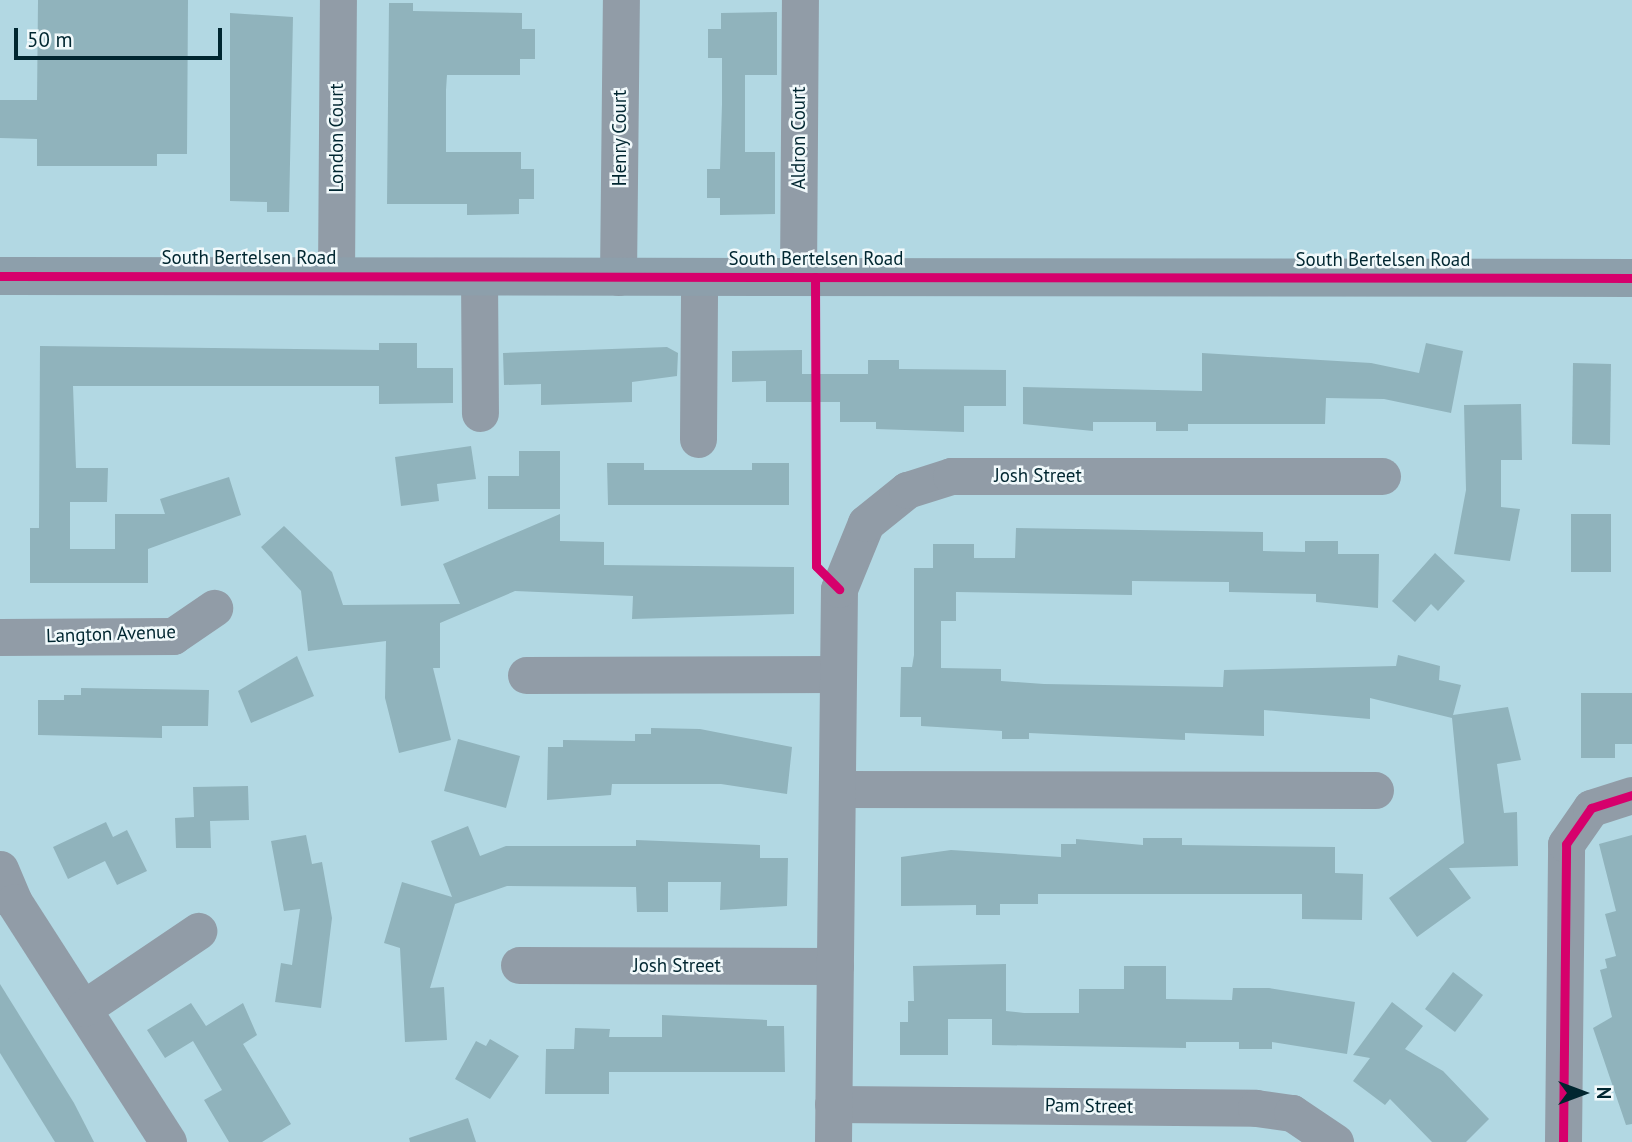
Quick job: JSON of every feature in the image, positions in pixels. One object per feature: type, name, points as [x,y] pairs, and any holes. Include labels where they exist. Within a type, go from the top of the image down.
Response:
[{"type":"main road","name":"South Bertelsen Road","points":[[0,276],[1632,278]]},
{"type":"street","name":"London Court","points":[[335,275],[338,0]]},
{"type":"street","name":"Henry Court","points":[[618,276],[621,0]]},
{"type":"street","name":"Aldron Court","points":[[798,277],[800,0]]},
{"type":"street","points":[[479,276],[480,412]]},
{"type":"street","points":[[698,439],[699,276]]},
{"type":"street","name":"Josh Street","points":[[833,1142],[839,589],[853,544],[887,503],[927,482],[951,477],[1382,477]]},
{"type":"street","name":"Langton Avenue","points":[[0,637],[173,636],[214,608]]},
{"type":"street","points":[[526,675],[837,674]]},
{"type":"street","points":[[837,789],[1375,790]]},
{"type":"street","points":[[1563,1142],[1566,845],[1591,808],[1632,795]]},
{"type":"street","points":[[0,869],[14,902],[168,1142]]},
{"type":"street","points":[[84,1008],[198,932]]},
{"type":"street","name":"Josh Street","points":[[519,965],[835,966]]},
{"type":"street","name":"Pam Street","points":[[833,1104],[1256,1108],[1292,1113],[1335,1142]]},
{"type":"building","points":[[38,0],[188,0],[187,154],[157,154],[157,166],[37,166],[37,139],[0,138],[0,100],[37,100]]},
{"type":"building","points":[[389,3],[413,3],[413,11],[522,13],[522,29],[535,29],[535,59],[520,59],[520,75],[447,75],[446,152],[521,152],[521,169],[534,169],[534,199],[519,199],[519,214],[467,215],[467,204],[387,204]]},
{"type":"building","points":[[777,12],[777,75],[745,75],[745,152],[775,152],[775,214],[720,215],[720,198],[707,198],[707,169],[720,169],[722,58],[708,58],[708,29],[721,29],[721,13]]},
{"type":"building","points":[[230,13],[293,17],[289,212],[267,212],[267,202],[230,201]]},
{"type":"building","points":[[379,343],[417,343],[417,368],[453,368],[453,403],[379,404],[379,386],[73,386],[76,468],[108,468],[107,502],[70,502],[70,549],[115,549],[115,514],[165,514],[160,499],[229,477],[241,515],[148,549],[148,583],[30,583],[30,528],[39,528],[40,346],[379,350]]},
{"type":"building","points":[[1426,343],[1463,351],[1451,413],[1384,399],[1326,398],[1325,424],[1188,424],[1188,431],[1156,431],[1156,422],[1093,422],[1093,431],[1023,424],[1023,387],[1202,391],[1202,353],[1371,363],[1419,373]]},
{"type":"building","points":[[667,347],[678,353],[677,376],[632,382],[632,402],[541,405],[541,384],[504,385],[503,353]]},
{"type":"building","points":[[802,350],[802,374],[868,374],[868,360],[899,360],[899,369],[1006,370],[1006,406],[964,406],[964,432],[876,429],[876,422],[840,422],[840,402],[766,402],[766,381],[732,382],[732,351]]},
{"type":"building","points":[[1573,363],[1611,364],[1610,445],[1572,444]]},
{"type":"building","points":[[1521,404],[1522,460],[1501,460],[1501,507],[1520,509],[1510,561],[1454,554],[1466,490],[1464,405]]},
{"type":"building","points":[[471,446],[476,479],[437,484],[439,501],[401,506],[395,457]]},
{"type":"building","points":[[519,451],[560,451],[560,509],[488,509],[488,476],[519,476]]},
{"type":"building","points":[[607,463],[644,463],[644,470],[752,470],[752,463],[789,463],[789,505],[608,505]]},
{"type":"building","points":[[560,514],[560,541],[604,542],[604,565],[794,567],[794,614],[632,619],[633,596],[515,591],[440,623],[440,668],[433,668],[451,740],[399,753],[385,698],[386,641],[308,651],[301,591],[261,547],[284,526],[332,572],[343,605],[460,604],[443,564]]},
{"type":"building","points":[[1571,514],[1611,514],[1611,572],[1571,572]]},
{"type":"building","points":[[1016,528],[1263,532],[1263,551],[1305,552],[1305,541],[1338,541],[1338,554],[1379,554],[1378,608],[1316,602],[1316,594],[1229,592],[1229,582],[1132,581],[1132,595],[956,592],[956,621],[941,621],[941,668],[1001,669],[1001,681],[1044,684],[1223,687],[1224,670],[1396,666],[1398,655],[1440,666],[1439,680],[1461,685],[1453,715],[1508,707],[1521,760],[1497,764],[1504,813],[1517,812],[1518,866],[1449,868],[1471,898],[1417,937],[1389,898],[1464,843],[1452,718],[1370,698],[1370,719],[1264,710],[1264,736],[1185,733],[1185,740],[1029,733],[1029,739],[1002,739],[1002,731],[921,726],[921,717],[900,717],[901,667],[912,667],[914,655],[914,568],[933,568],[933,544],[974,544],[974,558],[1015,558]]},
{"type":"building","points":[[1435,553],[1465,581],[1438,611],[1431,604],[1415,622],[1392,601]]},
{"type":"building","points":[[297,656],[314,696],[251,723],[238,691]]},
{"type":"building","points":[[81,688],[209,690],[208,726],[162,726],[162,738],[38,735],[38,700],[64,700],[64,695],[81,695]]},
{"type":"building","points":[[1581,693],[1632,693],[1632,744],[1615,744],[1615,758],[1581,758]]},
{"type":"building","points":[[651,728],[700,729],[792,747],[787,794],[721,784],[612,784],[611,795],[547,800],[548,747],[563,747],[563,740],[635,741],[635,734],[651,734]]},
{"type":"building","points":[[458,739],[520,756],[506,808],[444,791]]},
{"type":"building","points":[[248,786],[249,820],[210,821],[211,848],[176,848],[175,818],[194,817],[193,787]]},
{"type":"building","points":[[106,822],[113,837],[127,830],[147,871],[117,885],[105,861],[68,879],[53,847]]},
{"type":"building","points":[[468,826],[480,856],[506,846],[636,846],[636,840],[760,845],[760,858],[788,858],[787,906],[720,910],[721,882],[668,882],[668,912],[637,912],[636,887],[507,886],[455,904],[430,988],[444,987],[447,1040],[405,1042],[400,948],[384,943],[402,882],[452,897],[431,841]]},
{"type":"building","points":[[306,835],[312,864],[322,862],[332,918],[321,1008],[275,1002],[281,963],[292,965],[300,909],[284,911],[271,841]]},
{"type":"building","points":[[1632,835],[1632,1124],[1626,1125],[1593,1028],[1612,1017],[1600,970],[1607,968],[1605,959],[1616,956],[1605,914],[1616,911],[1599,844]]},
{"type":"building","points":[[1143,838],[1182,838],[1182,845],[1335,847],[1335,873],[1363,874],[1362,920],[1302,919],[1302,894],[1038,894],[1038,904],[1000,904],[1000,915],[976,915],[976,905],[901,906],[901,857],[951,850],[1061,857],[1061,844],[1076,844],[1076,839],[1143,845]]},
{"type":"building","points":[[1006,964],[1006,1011],[1024,1013],[1079,1013],[1079,989],[1124,989],[1124,966],[1166,966],[1166,999],[1232,1000],[1233,988],[1269,988],[1355,1002],[1347,1054],[1272,1042],[1272,1049],[1239,1049],[1239,1042],[1186,1042],[1186,1048],[992,1045],[992,1019],[948,1019],[948,1055],[900,1055],[900,1022],[908,1022],[908,1001],[914,1001],[913,966]]},
{"type":"building","points":[[1453,972],[1483,995],[1455,1032],[1425,1009]]},
{"type":"building","points":[[0,984],[74,1103],[94,1142],[55,1142],[0,1053]]},
{"type":"building","points":[[1392,1002],[1423,1026],[1405,1049],[1443,1071],[1489,1119],[1466,1142],[1432,1142],[1390,1099],[1385,1105],[1353,1081],[1370,1058],[1353,1055]]},
{"type":"building","points":[[191,1003],[206,1026],[243,1003],[257,1035],[243,1044],[291,1124],[262,1142],[229,1142],[204,1100],[222,1090],[193,1041],[165,1058],[147,1030]]},
{"type":"building","points":[[662,1015],[767,1020],[767,1026],[784,1026],[785,1072],[609,1072],[609,1094],[545,1094],[546,1049],[574,1049],[575,1028],[610,1029],[609,1037],[662,1037]]},
{"type":"building","points":[[490,1039],[519,1056],[490,1099],[455,1079],[476,1041],[486,1046]]},
{"type":"building","points":[[468,1118],[476,1142],[410,1142],[409,1138]]},
{"type":"cycle path","points":[[0,276],[1632,278]]},
{"type":"cycle path","points":[[815,277],[816,566],[839,589]]},
{"type":"cycle path","points":[[1563,1142],[1566,844],[1591,808],[1632,795]]}]
